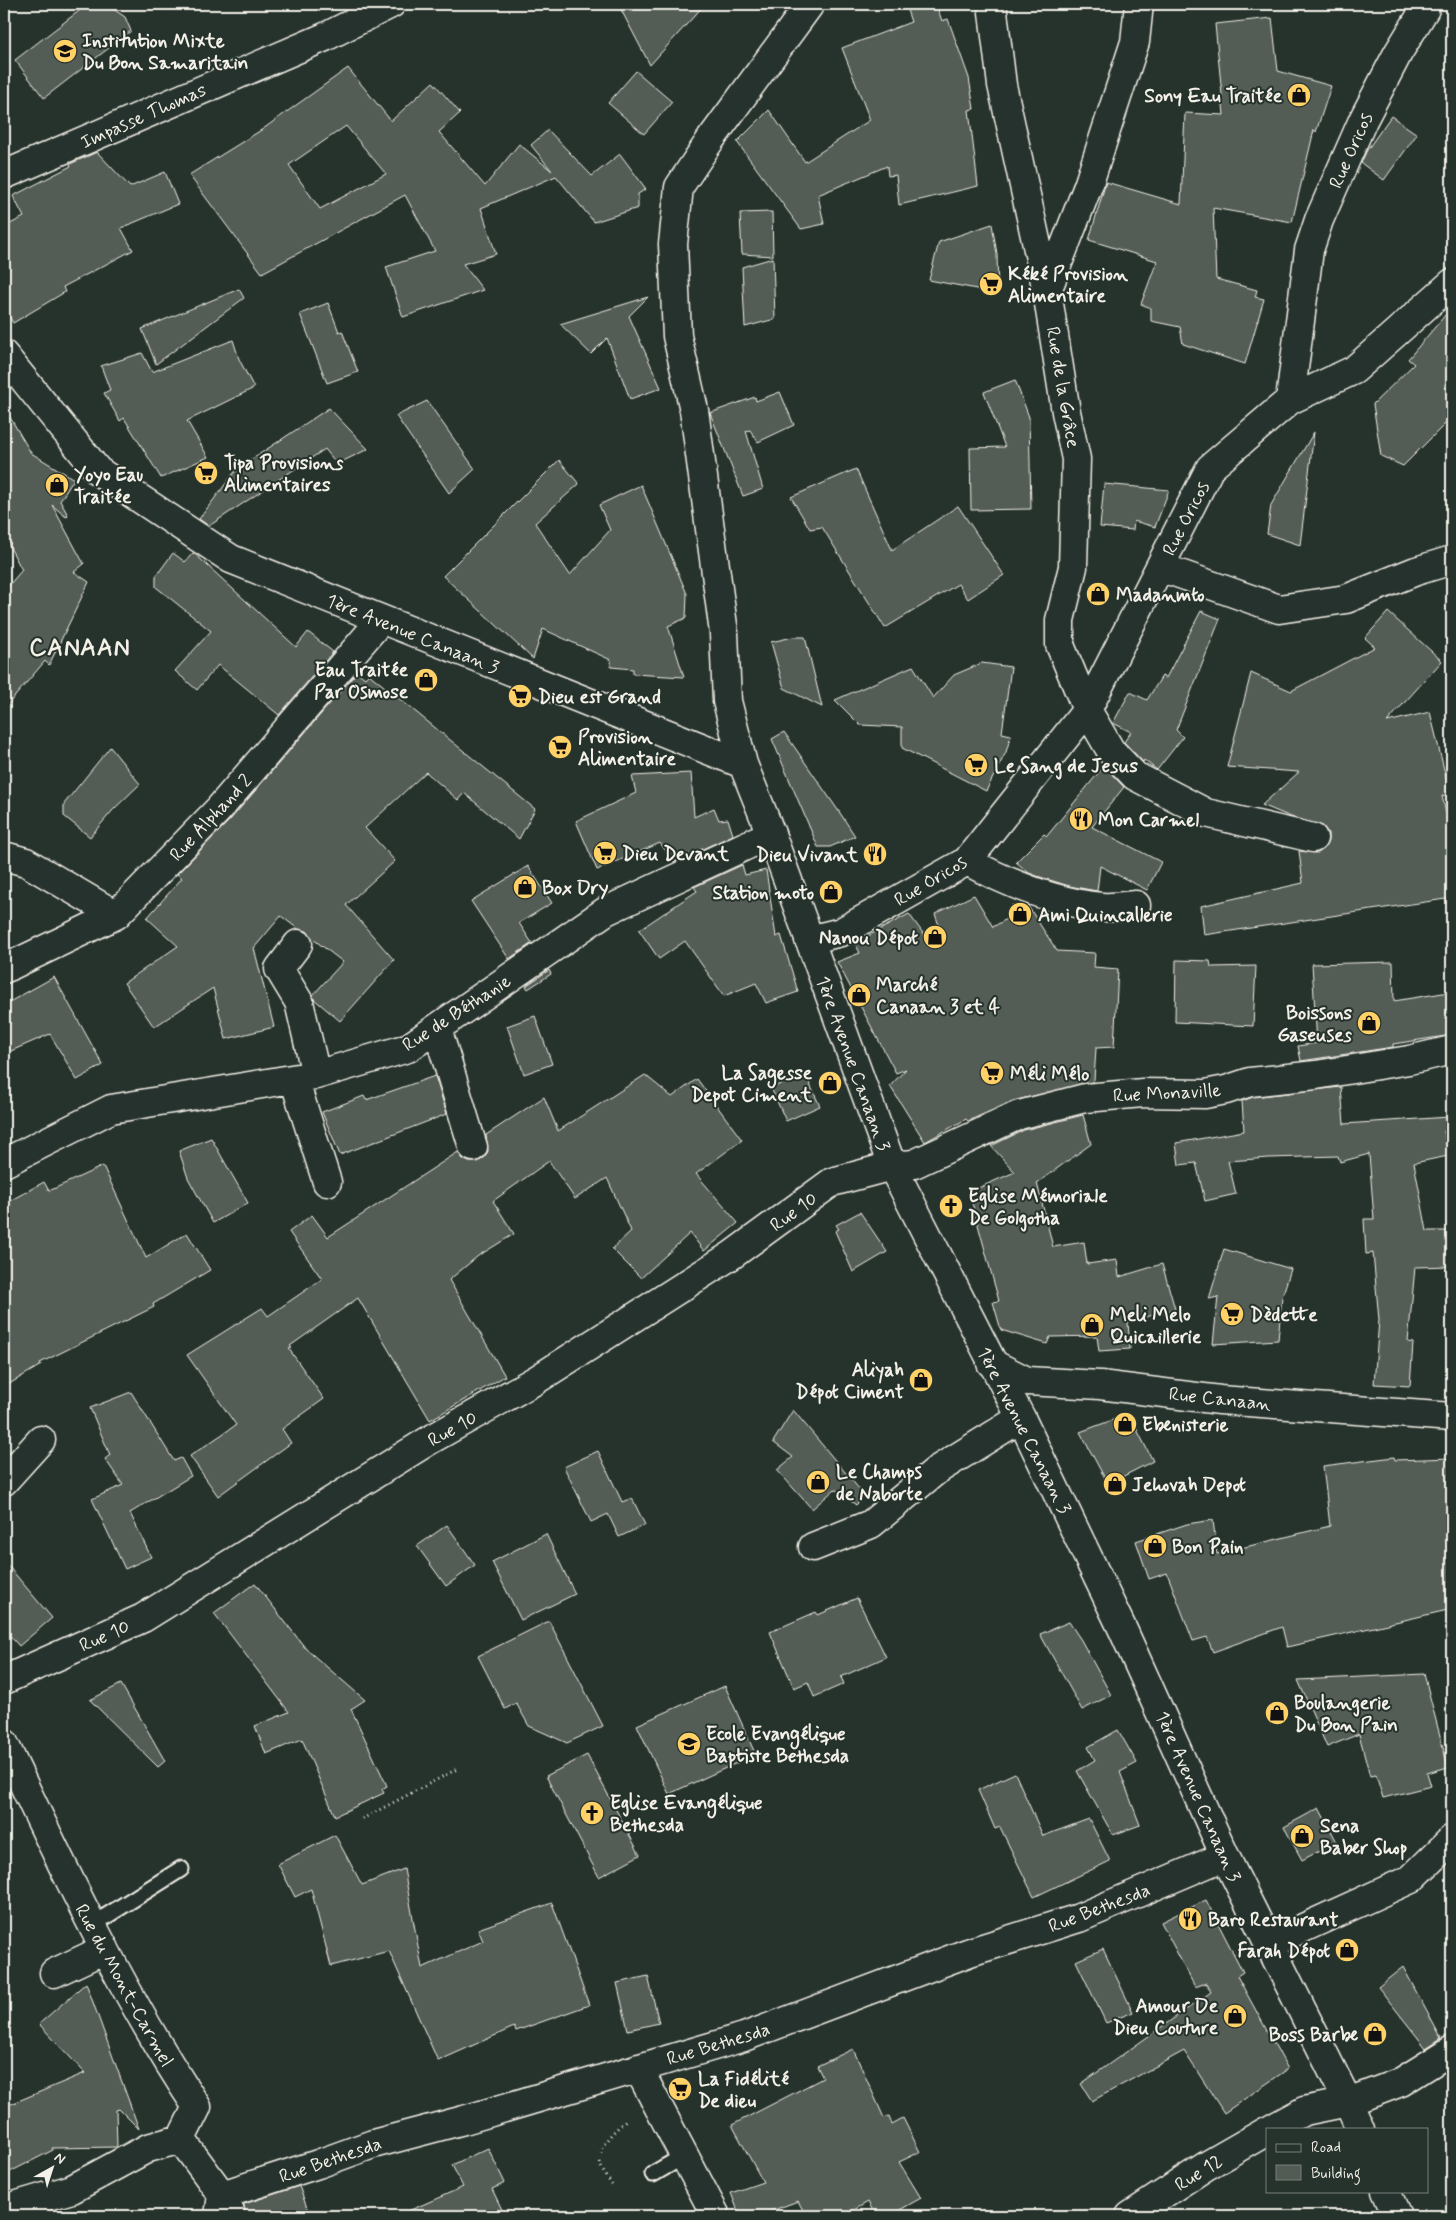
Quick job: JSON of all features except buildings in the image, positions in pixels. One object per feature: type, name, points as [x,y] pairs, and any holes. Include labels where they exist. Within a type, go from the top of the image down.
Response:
[{"type":"street","points":[[743,764],[727,700],[724,633],[694,410],[677,336],[673,244],[679,187],[711,139],[810,4]]},
{"type":"street","name":"Rue de la Grâce","points":[[992,4],[1004,94],[1047,291],[1066,412],[1076,459],[1073,567],[1060,620],[1060,645],[1087,710],[1111,751],[1135,776],[1206,813],[1313,838]]},
{"type":"street","points":[[1047,291],[1088,186],[1135,42],[1139,4]]},
{"type":"street","name":"Rue Oricos","points":[[809,940],[841,932],[967,860],[1087,710],[1210,468],[1290,400],[1308,250],[1319,220],[1363,120],[1398,53],[1427,6]]},
{"type":"street","name":"Impasse Thomas","points":[[4,175],[325,37],[376,7]]},
{"type":"street","points":[[1290,400],[1354,370],[1452,283]]},
{"type":"street","name":"1ère Avenue Canaan 3","points":[[4,355],[98,471],[231,559],[743,764],[771,834],[892,1166],[1020,1418],[1123,1630],[1225,1856],[1360,2128]]},
{"type":"street","points":[[1160,567],[1279,609],[1346,599],[1416,571],[1452,560]]},
{"type":"street","name":"Rue Alphand 2","points":[[4,969],[116,916],[218,810],[381,620]]},
{"type":"street","name":"Rue de Béthanie","points":[[4,1163],[111,1109],[305,1077],[408,1048],[606,911],[771,834]]},
{"type":"street","points":[[4,856],[26,862],[116,916]]},
{"type":"street","points":[[967,860],[998,877],[1060,901],[1103,907],[1136,905]]},
{"type":"street","points":[[298,944],[279,969],[299,1002],[305,1077],[327,1182]]},
{"type":"street","points":[[437,1028],[473,1147]]},
{"type":"street","name":"Rue Monaville","points":[[892,1166],[914,1164],[1019,1115],[1084,1098],[1143,1093],[1205,1094],[1226,1090],[1250,1082],[1316,1075],[1409,1060],[1452,1050]]},
{"type":"street","name":"Rue 10","points":[[4,1680],[143,1618],[411,1451],[545,1375],[732,1256],[832,1182],[892,1166]]},
{"type":"street","name":"Rue Canaan","points":[[991,1364],[1027,1381],[1100,1385],[1220,1400],[1452,1417]]},
{"type":"street","points":[[813,1547],[871,1524],[938,1470],[1020,1418]]},
{"type":"street","points":[[4,1481],[41,1440]]},
{"type":"street","name":"Rue du Mont-Carmel","points":[[4,1743],[92,1925],[164,2057],[197,2107],[181,2138]]},
{"type":"street","points":[[1268,1944],[1411,1880],[1452,1839]]},
{"type":"street","name":"Rue Bethesda","points":[[224,2209],[318,2164],[373,2144],[473,2117],[744,2037],[970,1952],[1079,1918],[1225,1856]]},
{"type":"street","points":[[54,1973],[105,1949]]},
{"type":"street","points":[[1273,2128],[1304,2111],[1348,2102],[1401,2082],[1452,2050]]},
{"type":"street","points":[[638,2068],[716,2216]]},
{"type":"street","name":"Rue 12","points":[[1130,2216],[1206,2166],[1266,2132]]},
{"type":"street","points":[[4,2210],[72,2189],[148,2148],[181,2138],[224,2209]]},
{"type":"street","points":[[1386,2192],[1397,2216]]},
{"type":"lane","points":[[92,1925],[181,1869]]},
{"type":"lane","points":[[653,2174],[684,2156]]},
{"type":"path","points":[[362,1819],[459,1768]]},
{"type":"path","points":[[612,2185],[600,2162],[607,2138],[630,2116],[656,2103]]},
{"type":"place","name":"Institution Mixte Du Bon Samaritain","points":[[65,51]]},
{"type":"place","name":"Sony Eau Traitée","points":[[1299,95]]},
{"type":"place","name":"Kéké Provision Alimentaire","points":[[991,284]]},
{"type":"place","name":"Tipa Provisions Alimentaires","points":[[206,473]]},
{"type":"place","name":"Yoyo Eau Traitée","points":[[57,485]]},
{"type":"place","name":"Madanmto","points":[[1098,594]]},
{"type":"place","name":"Eau Traitée Par Osmose","points":[[426,680]]},
{"type":"place","name":"Dieu est Grand","points":[[520,696]]},
{"type":"place","name":"Provision Alimentaire","points":[[560,747]]},
{"type":"place","name":"Le Sang de Jesus","points":[[976,765]]},
{"type":"place","name":"Mon Carmel","points":[[1081,819]]},
{"type":"place","name":"Dieu Devant","points":[[605,853]]},
{"type":"place","name":"Dieu Vivant","points":[[875,854]]},
{"type":"place","name":"Box Dry","points":[[525,887]]},
{"type":"place","name":"Station moto","points":[[831,892]]},
{"type":"place","name":"Ami Quincallerie","points":[[1020,914]]},
{"type":"place","name":"Nanou Dépot","points":[[935,937]]},
{"type":"place","name":"Marché Canaan 3 et 4","points":[[859,995]]},
{"type":"place","name":"Boissons Gaseuses","points":[[1369,1023]]},
{"type":"place","name":"Méli Mélo","points":[[992,1073]]},
{"type":"place","name":"La Sagesse Depot Ciment","points":[[830,1083]]},
{"type":"place","name":"Eglise Mémoriale De Golgotha","points":[[951,1206]]},
{"type":"place","name":"Dèdette","points":[[1232,1314]]},
{"type":"place","name":"Meli Melo Quicaillerie","points":[[1092,1325]]},
{"type":"place","name":"Aliyah Dépot Ciment","points":[[921,1380]]},
{"type":"place","name":"Ebenisterie","points":[[1125,1424]]},
{"type":"place","name":"Le Champs de Naborte","points":[[818,1482]]},
{"type":"place","name":"Jehovah Depot","points":[[1115,1484]]},
{"type":"place","name":"Bon Pain","points":[[1155,1546]]},
{"type":"place","name":"Boulangerie Du Bon Pain","points":[[1277,1713]]},
{"type":"place","name":"Ecole Evangélique Baptiste Bethesda","points":[[689,1744]]},
{"type":"place","name":"Eglise Evangélique Bethesda","points":[[592,1813]]},
{"type":"place","name":"Sena Baber Shop","points":[[1302,1836]]},
{"type":"place","name":"Baro Restaurant","points":[[1190,1919]]},
{"type":"place","name":"Farah Dépot","points":[[1347,1950]]},
{"type":"place","name":"Amour De Dieu Couture","points":[[1235,2016]]},
{"type":"place","name":"Boss Barbe","points":[[1375,2034]]},
{"type":"place","name":"La Fidélité De dieu","points":[[680,2089]]},
{"type":"district","name":"CANAAN","points":[[80,647]]}]
